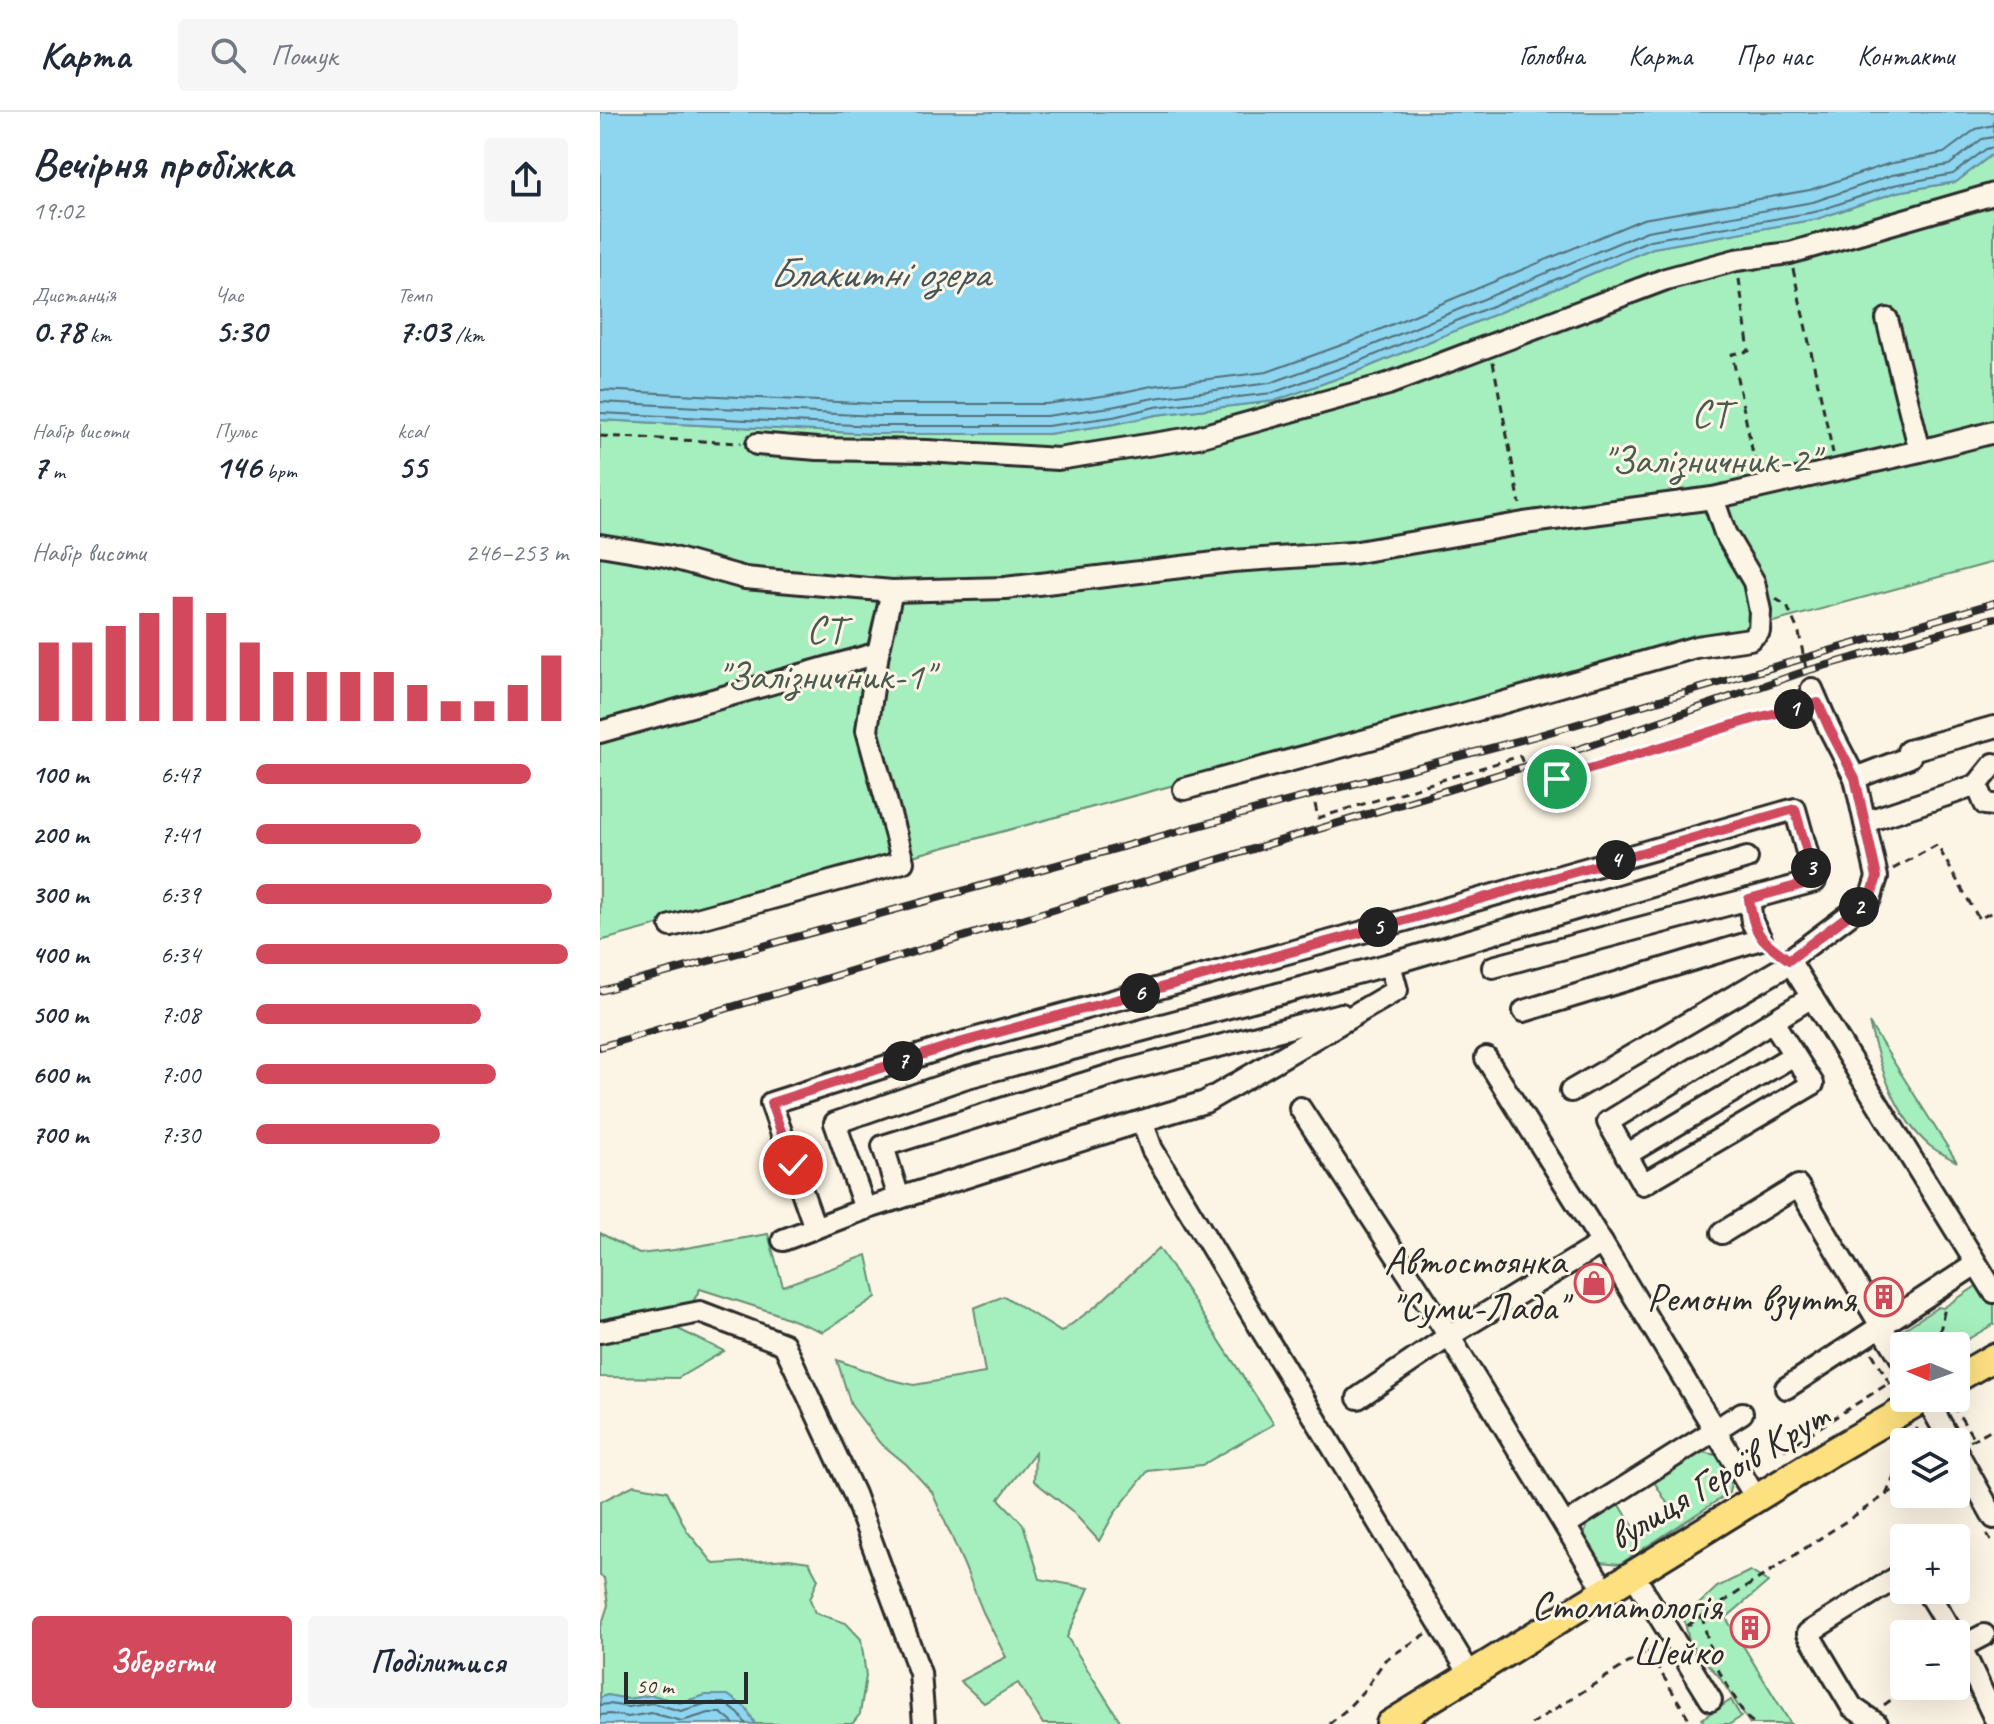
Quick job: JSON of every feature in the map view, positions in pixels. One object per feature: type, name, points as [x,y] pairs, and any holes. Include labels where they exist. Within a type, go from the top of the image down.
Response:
[{"type":"main road","points":[[1970,1378],[1994,1357]]},
{"type":"main road","name":"вулиця Героїв Крут","points":[[1390,1724],[1756,1498],[1902,1412]]},
{"type":"street","points":[[757,444],[1058,459],[1198,437],[1388,384],[1666,279],[1736,260],[1790,253],[1994,194]]},
{"type":"street","points":[[1887,319],[1920,451]]},
{"type":"street","points":[[600,545],[666,556],[745,578],[892,591],[1005,588],[1232,561],[1352,553],[1524,523],[1713,498],[1994,432]]},
{"type":"street","points":[[1184,789],[1696,647],[1750,639],[1759,631],[1760,611],[1754,582],[1725,533],[1713,498]]},
{"type":"street","points":[[671,926],[903,862],[867,730],[878,653],[892,591]]},
{"type":"street","points":[[600,732],[878,653]]},
{"type":"street","points":[[1571,1091],[1790,962],[1870,899],[1877,877],[1855,778],[1812,688]]},
{"type":"street","points":[[1855,778],[1910,757],[1908,751],[1994,727]]},
{"type":"street","points":[[1865,822],[1977,785],[1994,764]]},
{"type":"street","points":[[1977,785],[1985,804],[1994,805]]},
{"type":"street","points":[[815,1228],[771,1103],[959,1043],[1795,809],[1815,881],[1493,967]]},
{"type":"street","points":[[865,1209],[835,1123],[964,1078],[1390,964],[1747,858]]},
{"type":"street","points":[[1749,899],[1752,922],[1761,939],[1790,962],[1994,1292]]},
{"type":"street","points":[[1524,1011],[1761,939]]},
{"type":"street","points":[[783,1240],[865,1209],[1205,1102],[1397,990],[1390,964]]},
{"type":"street","points":[[1773,1022],[1813,1084],[1643,1184],[1608,1122],[1812,997]]},
{"type":"street","points":[[899,1198],[883,1146],[1124,1071],[1366,1008]]},
{"type":"street","points":[[1626,1155],[1794,1055]]},
{"type":"street","points":[[1486,1058],[1756,1498]]},
{"type":"street","points":[[1300,1108],[1449,1336],[1605,1591]]},
{"type":"street","points":[[1142,1121],[1152,1149],[1470,1674]]},
{"type":"street","points":[[1722,1233],[1798,1186],[1890,1340]]},
{"type":"street","points":[[1358,1398],[1449,1336],[1602,1243]]},
{"type":"street","points":[[1786,1388],[1976,1264]]},
{"type":"street","points":[[600,1332],[700,1312],[784,1344],[854,1494],[909,1643],[920,1673],[924,1724]]},
{"type":"street","points":[[1565,1525],[1742,1413]]},
{"type":"street","points":[[1970,1471],[1994,1518]]},
{"type":"street","points":[[1633,1574],[1711,1700]]},
{"type":"street","points":[[1869,1722],[1852,1707],[1808,1633],[1890,1582]]},
{"type":"street","points":[[1970,1638],[1984,1635]]},
{"type":"street","points":[[1970,1667],[1994,1717]]},
{"type":"path","points":[[1790,253],[1836,471]]},
{"type":"path","points":[[1736,260],[1749,351],[1732,354],[1760,488]]},
{"type":"path","points":[[1490,346],[1524,523]]},
{"type":"path","points":[[600,436],[757,444]]},
{"type":"path","points":[[1315,804],[1318,818],[1520,756],[1534,789],[1590,767],[1753,719],[1812,688],[1799,633],[1787,606],[1754,582]]},
{"type":"path","points":[[1877,877],[1937,845],[1979,919],[1994,911]]},
{"type":"path","points":[[1940,1332],[1951,1281]]},
{"type":"path","points":[[1784,1450],[1889,1383],[1863,1338]]},
{"type":"path","points":[[1963,1412],[1974,1439]]},
{"type":"path","points":[[1912,1422],[1915,1427]]},
{"type":"path","points":[[1970,1440],[1994,1428]]},
{"type":"path","points":[[1886,1495],[1890,1485]]},
{"type":"path","points":[[1531,1724],[1890,1492]]},
{"type":"path","points":[[1702,1616],[1713,1661],[1746,1717],[1755,1724]]},
{"type":"path","points":[[1329,1724],[1366,1688],[1385,1660],[1439,1623]]},
{"type":"path","points":[[1648,1651],[1692,1724]]},
{"type":"path","points":[[1869,1722],[1894,1700]]},
{"type":"green space","points":[[1994,153],[1994,562],[600,941],[600,420],[876,434],[1048,434],[1156,415],[1274,401],[1361,370],[1653,248],[1817,219],[1897,192],[1956,182]]},
{"type":"green space","points":[[1869,1023],[1957,1162],[1930,1146],[1907,1121],[1890,1090]]},
{"type":"green space","points":[[600,1233],[639,1254],[768,1234],[783,1286],[867,1255],[876,1297],[823,1332],[700,1289],[678,1329],[724,1351],[678,1378],[600,1377]]},
{"type":"green space","points":[[1159,1248],[1274,1424],[1202,1465],[1148,1471],[1114,1514],[1099,1541],[1072,1511],[1034,1481],[1035,1452],[999,1499],[1023,1524],[1040,1579],[1089,1588],[1067,1637],[1122,1724],[1043,1724],[1018,1683],[984,1703],[960,1681],[1006,1657],[983,1612],[932,1492],[906,1464],[879,1442],[851,1405],[837,1360],[914,1385],[985,1373],[974,1308],[1004,1296],[1061,1332],[1096,1306]]},
{"type":"green space","points":[[1981,1283],[1994,1303],[1994,1324],[1970,1338],[1970,1332],[1900,1332],[1938,1307],[1943,1308]]},
{"type":"green space","points":[[1699,1452],[1717,1455],[1728,1463],[1731,1475],[1729,1493],[1620,1564],[1601,1562],[1589,1551],[1584,1535],[1590,1519],[1618,1502],[1641,1538],[1675,1516],[1653,1480]]},
{"type":"green space","points":[[634,1485],[667,1491],[687,1531],[714,1564],[789,1559],[809,1562],[818,1579],[810,1599],[815,1613],[846,1623],[861,1639],[866,1676],[860,1714],[852,1724],[755,1724],[746,1708],[706,1695],[680,1703],[652,1695],[628,1699],[607,1695],[600,1698],[600,1630],[608,1605],[604,1578],[600,1576],[600,1502]]},
{"type":"green space","points":[[1750,1571],[1768,1582],[1726,1618],[1791,1724],[1750,1724],[1718,1675],[1690,1646],[1684,1618],[1717,1587]]},
{"type":"green space","points":[[1731,1700],[1741,1717],[1730,1724],[1705,1724],[1702,1719]]},
{"type":"water","name":"Блакитні озера","points":[[600,112],[1994,112],[1994,153],[1956,182],[1897,192],[1817,219],[1653,248],[1361,370],[1274,401],[1156,415],[1048,434],[876,434],[600,420]]},
{"type":"water","points":[[607,1695],[628,1699],[652,1695],[680,1703],[706,1695],[728,1695],[746,1708],[755,1724],[600,1724],[600,1698]]},
{"type":"railway","points":[[600,991],[1536,736],[1994,603]]},
{"type":"railway","points":[[600,1047],[1553,758],[1806,671],[1994,618]]},
{"type":"place","name":"Автостоянка \"Суми-Лада\"","points":[[1594,1283]]},
{"type":"place","name":"Ремонт взуття","points":[[1884,1297]]},
{"type":"place","name":"Стоматологія Шейко","points":[[1750,1628]]},
{"type":"route","points":[[793,1165],[771,1103],[959,1043],[1795,809],[1815,881],[1749,899],[1752,922],[1761,939],[1789,960],[1870,899],[1877,877],[1855,778],[1818,703],[1753,719],[1557,779]]},
{"type":"park label","name":"СТ \"Залізничник-2\"","points":[[1710,436]]},
{"type":"park label","name":"СТ \"Залізничник-1\"","points":[[825,652]]}]
